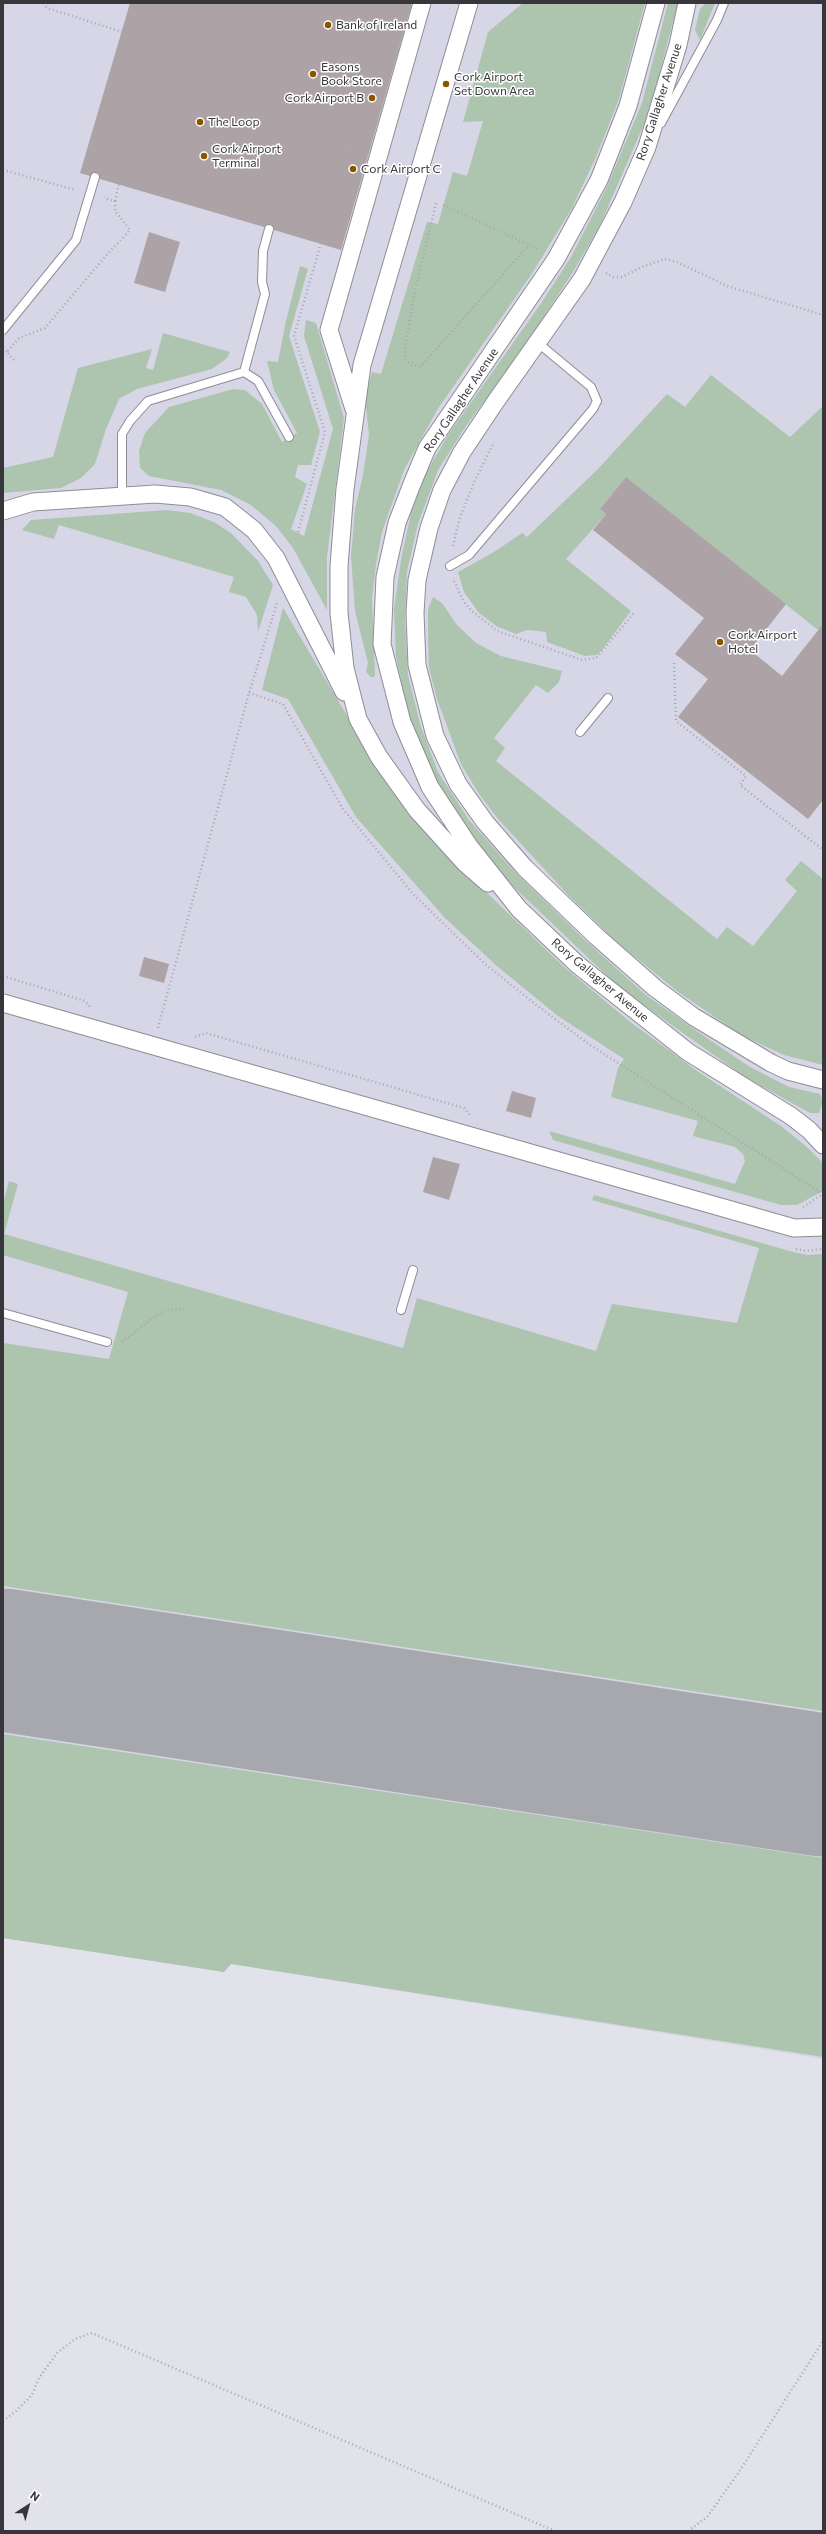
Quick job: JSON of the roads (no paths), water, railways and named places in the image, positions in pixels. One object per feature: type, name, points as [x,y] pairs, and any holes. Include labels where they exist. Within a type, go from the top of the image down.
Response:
[{"type":"street","points":[[355,413],[329,330],[422,3]]},
{"type":"street","points":[[358,719],[345,668],[338,613],[339,566],[355,413],[362,365],[469,3]]},
{"type":"street","name":"Rory Gallagher Avenue","points":[[656,3],[628,106],[599,180],[556,259],[427,448],[397,523],[385,577],[382,644],[402,722],[430,787],[469,846],[519,908],[578,965],[658,1029],[688,1052],[791,1116],[809,1130],[823,1145]]},
{"type":"street","name":"Rory Gallagher Avenue","points":[[687,3],[678,46],[647,147],[596,254],[538,343],[462,452],[442,490],[429,528],[417,580],[415,647],[420,684],[435,736],[458,784],[485,822],[525,868],[596,936],[655,988],[735,1044],[788,1071],[823,1080]]},
{"type":"street","points":[[3,510],[33,502],[155,494],[190,498],[225,508],[254,530],[276,558],[379,757],[417,810],[465,863],[519,908]]},
{"type":"street","points":[[3,1002],[794,1228],[823,1227]]},
{"type":"lane","points":[[647,147],[717,20],[724,3]]},
{"type":"lane","points":[[3,330],[76,240],[95,178]]},
{"type":"lane","points":[[244,372],[265,294],[262,282],[263,251],[269,229]]},
{"type":"lane","points":[[450,566],[469,556],[593,409],[597,401],[591,387],[538,343]]},
{"type":"lane","points":[[122,496],[122,434],[130,421],[148,401],[244,372],[258,381],[289,437]]},
{"type":"lane","points":[[580,732],[608,698]]},
{"type":"lane","points":[[401,1310],[413,1270]]},
{"type":"lane","points":[[3,1313],[107,1342]]},
{"type":"place","name":"Bank of Ireland","points":[[328,25]]},
{"type":"place","name":"Easons Book Store","points":[[313,74]]},
{"type":"place","name":"Cork Airport Set Down Area","points":[[446,84]]},
{"type":"place","name":"Cork Airport B","points":[[372,98]]},
{"type":"place","name":"The Loop","points":[[200,122]]},
{"type":"place","name":"Cork Airport Terminal","points":[[204,156]]},
{"type":"place","name":"Cork Airport C","points":[[353,169]]},
{"type":"place","name":"Cork Airport Hotel","points":[[720,642]]}]
